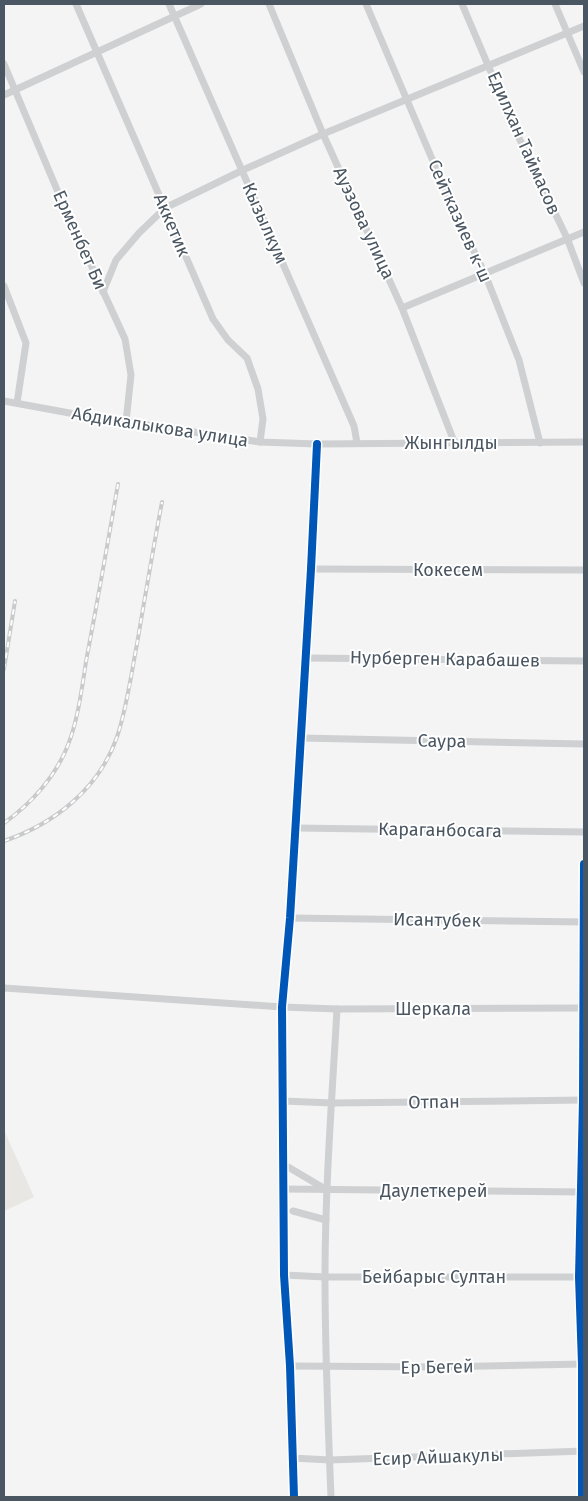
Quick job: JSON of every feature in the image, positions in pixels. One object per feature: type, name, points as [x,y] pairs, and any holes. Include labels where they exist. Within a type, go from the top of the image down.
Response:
[{"type":"street","name":"Аккетик","points":[[76,4],[213,319],[228,340],[247,358],[258,388],[263,419],[260,442]]},
{"type":"street","name":"Кызылкум","points":[[169,4],[354,426],[357,443]]},
{"type":"street","points":[[4,95],[201,4]]},
{"type":"street","name":"Ауэзова улица","points":[[269,4],[323,134],[402,308],[455,444]]},
{"type":"street","name":"Сейтказиев к-ш","points":[[366,4],[453,208],[485,274],[519,360],[540,443]]},
{"type":"street","name":"Едилхан Таймасов","points":[[462,4],[519,138],[567,238],[584,283]]},
{"type":"street","points":[[554,4],[584,72]]},
{"type":"street","points":[[103,292],[116,260],[165,208],[242,170],[323,134],[584,26]]},
{"type":"street","name":"Ерменбет Би","points":[[4,64],[63,204],[125,339],[131,375],[126,422]]},
{"type":"street","points":[[402,308],[584,232]]},
{"type":"street","points":[[4,286],[26,343],[17,403]]},
{"type":"street","name":"Абдикалыкова улица","points":[[4,401],[260,442],[317,444]]},
{"type":"street","name":"Жынгылды","points":[[317,444],[584,442]]},
{"type":"street","points":[[294,1497],[290,1366],[284,1275],[282,1007],[296,828],[317,444]]},
{"type":"street","name":"Кокесем","points":[[311,570],[584,570]]},
{"type":"street","name":"Нурберген Карабашев","points":[[306,658],[584,661]]},
{"type":"street","name":"Саура","points":[[301,738],[584,744]]},
{"type":"street","name":"Караганбосага","points":[[296,828],[584,832]]},
{"type":"street","points":[[582,1497],[584,864]]},
{"type":"street","name":"Исантубек","points":[[290,918],[584,922]]},
{"type":"street","name":"Шеркала","points":[[4,988],[337,1009],[584,1008]]},
{"type":"street","points":[[332,1497],[326,1368],[326,1220],[337,1009]]},
{"type":"street","name":"Отпан","points":[[283,1101],[584,1100]]},
{"type":"street","points":[[283,1164],[327,1190]]},
{"type":"street","name":"Даулеткерей","points":[[283,1189],[582,1192]]},
{"type":"street","points":[[292,1211],[326,1220]]},
{"type":"street","name":"Бейбарыс Султан","points":[[284,1275],[582,1277]]},
{"type":"street","name":"Ер Бегей","points":[[290,1366],[326,1368],[583,1364]]},
{"type":"street","name":"Есир Айшакулы","points":[[292,1458],[330,1460],[583,1451]]},
{"type":"shaded area","points":[[4,1130],[34,1197],[4,1211]]},
{"type":"railway","points":[[4,823],[24,807],[50,778],[57,768],[72,734],[80,701],[118,484]]},
{"type":"railway","points":[[4,841],[40,825],[72,802],[87,788],[109,756],[117,737],[126,703],[162,502]]},
{"type":"railway","points":[[4,669],[15,601]]},
{"type":"cycle path","points":[[294,1497],[290,1366],[284,1275],[282,1007],[290,918],[317,444]]},
{"type":"cycle path","points":[[582,1497],[582,1364],[579,1277],[583,1100],[584,864]]}]
